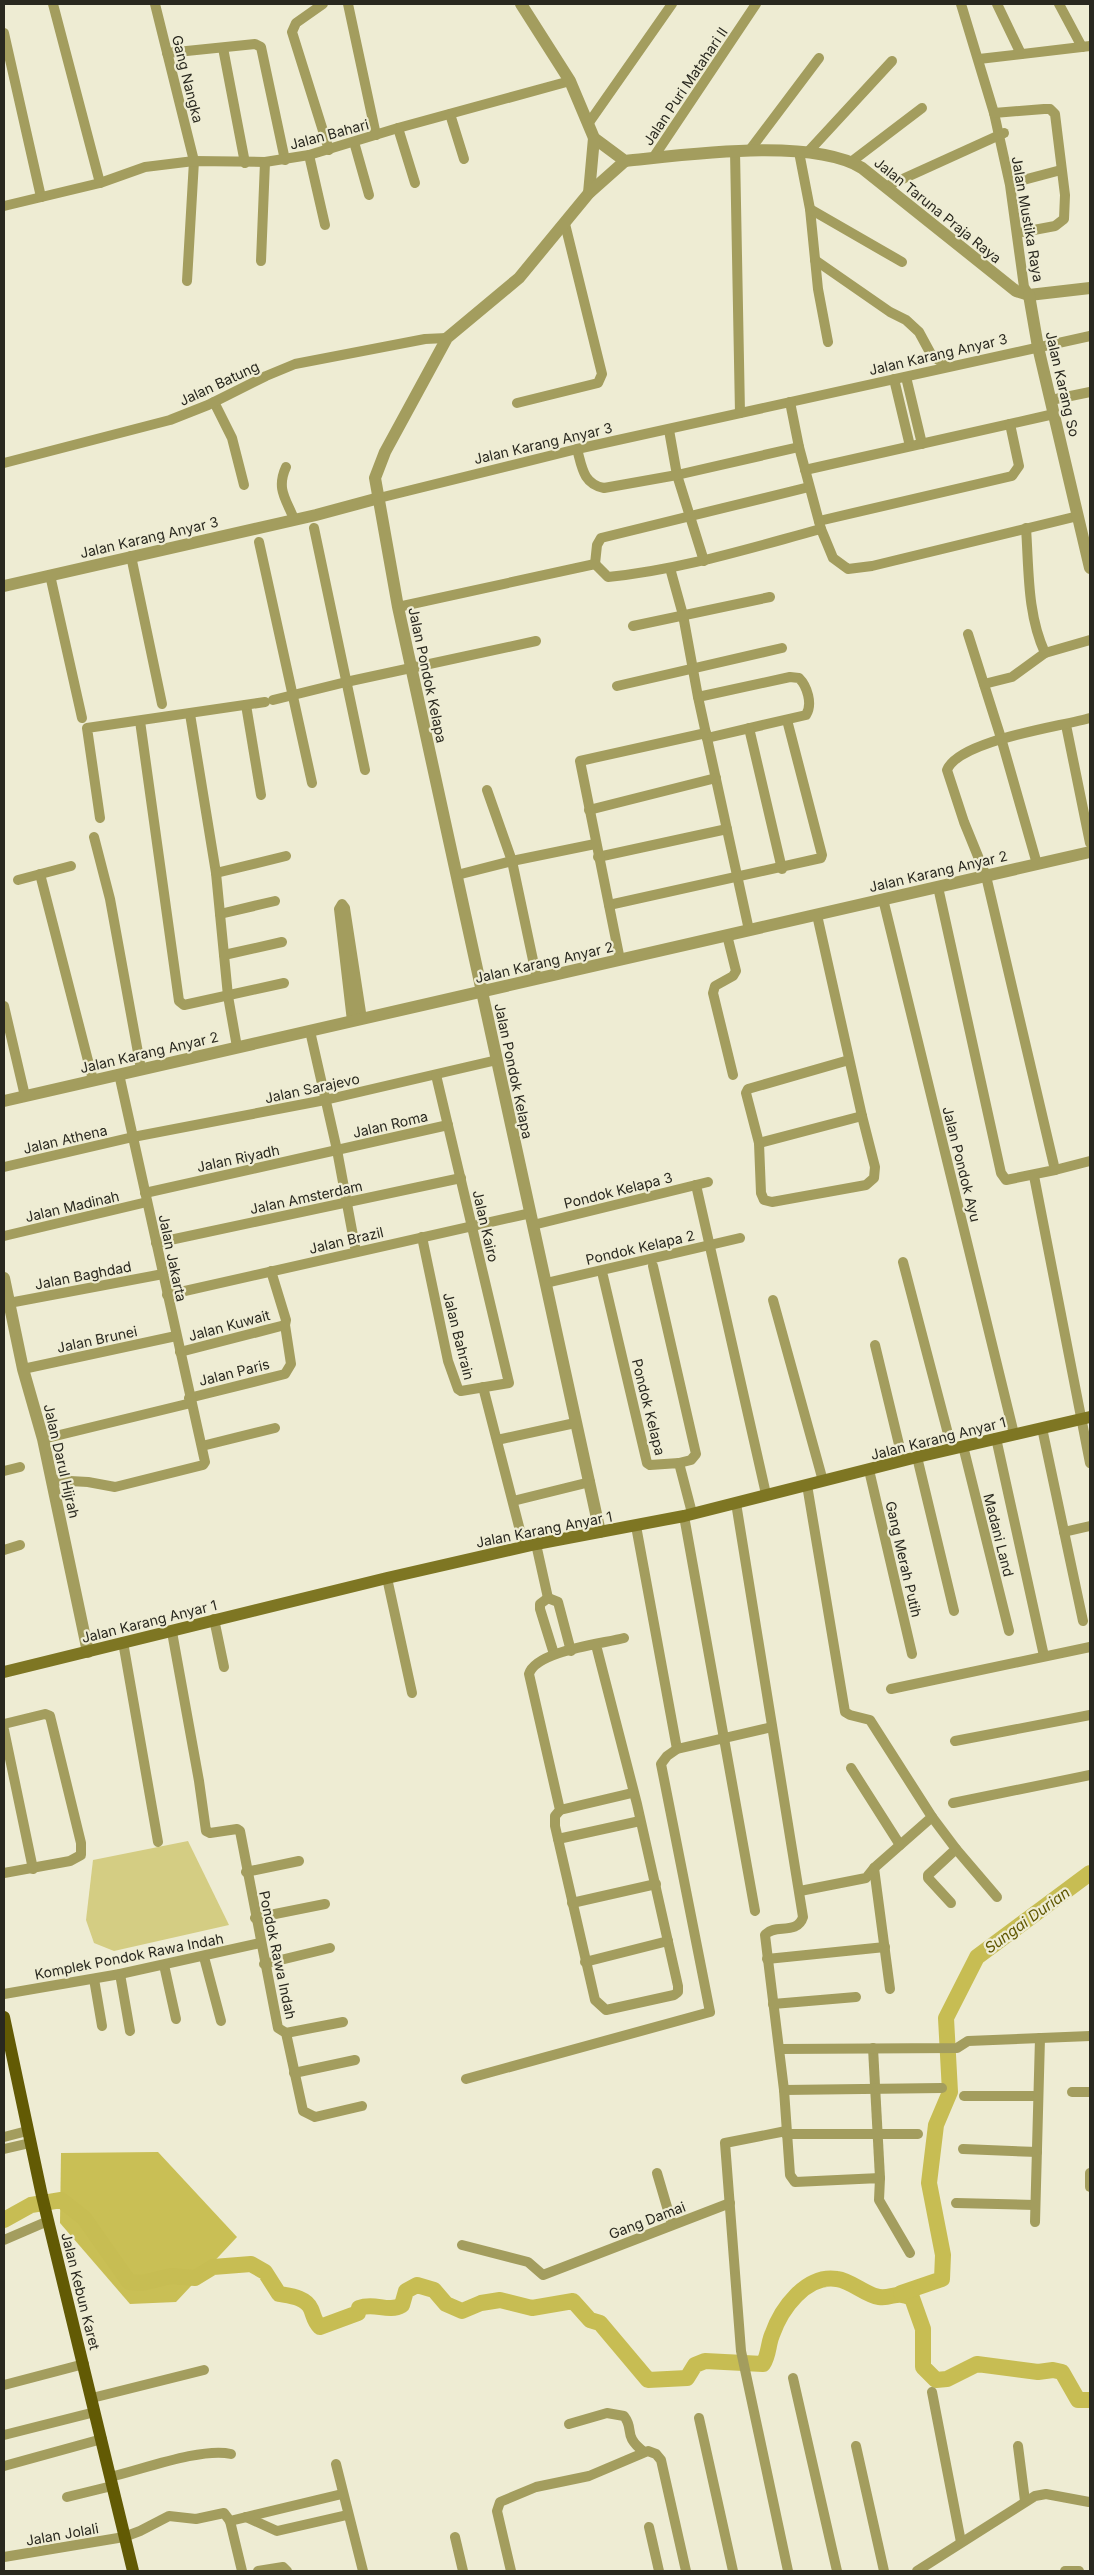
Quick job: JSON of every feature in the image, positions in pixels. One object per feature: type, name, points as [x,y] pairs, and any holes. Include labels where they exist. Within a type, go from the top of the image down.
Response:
[{"type":"main road","name":"Jalan Karang Anyar 1","points":[[4,1672],[387,1578],[530,1545],[636,1526],[736,1503],[903,1460],[1085,1418]]},
{"type":"main road","name":"Jalan Kebun Karet","points":[[4,2017],[46,2217],[84,2364],[133,2571]]},
{"type":"street","points":[[53,4],[100,183]]},
{"type":"street","name":"Gang Nangka","points":[[155,4],[194,161],[187,281]]},
{"type":"street","points":[[323,4],[296,23],[292,32],[329,150]]},
{"type":"street","points":[[348,4],[376,135]]},
{"type":"street","points":[[521,4],[570,81],[594,138],[589,193]]},
{"type":"street","points":[[588,124],[672,4]]},
{"type":"street","name":"Jalan Puri Matahari II","points":[[653,158],[756,4]]},
{"type":"street","name":"Jalan Mustika Raya","points":[[961,4],[982,59]]},
{"type":"street","name":"Jalan Mustika Raya","points":[[967,4],[1016,182],[1029,295]]},
{"type":"street","points":[[997,4],[1020,54]]},
{"type":"street","points":[[982,59],[1086,47],[1059,4]]},
{"type":"street","points":[[4,33],[41,197]]},
{"type":"street","points":[[167,54],[255,44],[261,47],[285,160]]},
{"type":"street","points":[[223,48],[245,163]]},
{"type":"street","points":[[749,151],[819,58]]},
{"type":"street","points":[[828,342],[815,260],[803,152],[892,61]]},
{"type":"street","name":"Jalan Bahari","points":[[4,206],[100,183],[145,167],[194,161],[265,162],[309,155],[398,128],[570,81]]},
{"type":"street","points":[[851,162],[922,108]]},
{"type":"street","points":[[997,113],[1050,109],[1055,114],[1066,208],[1064,219],[1055,226],[1023,232]]},
{"type":"street","points":[[450,114],[464,159]]},
{"type":"street","points":[[398,128],[415,183]]},
{"type":"street","points":[[885,187],[1002,133]]},
{"type":"street","name":"Jalan Mustika Raya","points":[[1002,133],[1024,286],[1029,295]]},
{"type":"street","points":[[447,338],[519,278],[589,193],[625,161],[594,138]]},
{"type":"street","points":[[354,142],[369,195]]},
{"type":"street","points":[[735,151],[740,413]]},
{"type":"street","name":"Jalan Taruna Praja Raya","points":[[625,161],[749,151],[803,152],[851,162],[862,168],[1016,291],[1029,295]]},
{"type":"street","points":[[309,155],[325,225]]},
{"type":"street","points":[[261,260],[265,162]]},
{"type":"street","points":[[1016,182],[1061,170]]},
{"type":"street","points":[[810,209],[902,262]]},
{"type":"street","points":[[517,403],[586,388],[598,383],[602,374],[565,224]]},
{"type":"street","points":[[815,260],[890,312],[906,320],[919,332],[932,356],[948,366]]},
{"type":"street","points":[[1029,295],[1090,288]]},
{"type":"street","name":"Jalan Karang So","points":[[1029,295],[1038,347],[1090,562]]},
{"type":"street","name":"Jalan Karang Anyar 3","points":[[4,586],[294,519],[577,449],[1090,336]]},
{"type":"street","name":"Jalan Batung","points":[[4,463],[170,420],[214,402],[295,364],[425,339],[447,338]]},
{"type":"street","name":"Jalan Pondok Kelapa","points":[[447,338],[378,466],[375,478],[411,668],[600,1532]]},
{"type":"street","points":[[906,376],[922,444]]},
{"type":"street","points":[[894,379],[910,446]]},
{"type":"street","points":[[1051,400],[1090,392]]},
{"type":"street","points":[[214,402],[232,438],[244,486]]},
{"type":"street","points":[[790,402],[799,447],[819,525],[833,558],[848,568],[872,566],[1078,516]]},
{"type":"street","points":[[805,470],[1054,414]]},
{"type":"street","points":[[595,564],[608,577],[704,561],[819,525],[1012,476],[1019,466],[1010,424]]},
{"type":"street","points":[[669,430],[677,475],[704,561]]},
{"type":"street","points":[[577,449],[585,478],[594,486],[604,488],[677,475],[799,447]]},
{"type":"street","points":[[286,467],[280,479],[280,487],[294,519]]},
{"type":"street","points":[[595,564],[597,545],[601,538],[690,518],[810,487]]},
{"type":"street","points":[[314,528],[365,770]]},
{"type":"street","points":[[1026,528],[1035,628],[1046,653]]},
{"type":"street","points":[[259,542],[312,783]]},
{"type":"street","points":[[131,556],[162,704]]},
{"type":"street","points":[[398,607],[595,564]]},
{"type":"street","points":[[670,568],[683,615],[698,697],[749,930]]},
{"type":"street","points":[[50,575],[82,718]]},
{"type":"street","points":[[633,626],[770,597]]},
{"type":"street","points":[[968,634],[1001,738],[1037,864]]},
{"type":"street","points":[[984,684],[1012,677],[1046,653],[1090,640]]},
{"type":"street","points":[[100,818],[88,728],[269,701],[346,682],[536,641]]},
{"type":"street","points":[[617,686],[782,648]]},
{"type":"street","points":[[620,960],[595,844],[580,761],[787,720],[806,714],[809,709],[805,684],[799,678],[790,677],[698,697]]},
{"type":"street","points":[[246,705],[261,795]]},
{"type":"street","points":[[190,714],[216,874],[228,996],[237,1047]]},
{"type":"street","points":[[1055,1170],[986,876],[964,822],[947,770],[950,761],[958,756],[1001,738],[1066,725],[1090,718]]},
{"type":"street","points":[[609,905],[817,861],[822,855],[787,720]]},
{"type":"street","points":[[140,721],[179,1001],[184,1005],[284,983]]},
{"type":"street","points":[[1066,725],[1090,842]]},
{"type":"street","points":[[749,728],[782,869]]},
{"type":"street","points":[[590,810],[716,778]]},
{"type":"street","points":[[487,790],[512,861],[537,979]]},
{"type":"street","points":[[598,857],[727,829]]},
{"type":"street","points":[[94,837],[110,899],[141,1069]]},
{"type":"street","points":[[456,875],[595,844]]},
{"type":"street","name":"Jalan Karang Anyar 2","points":[[4,1101],[1090,852]]},
{"type":"street","points":[[216,874],[286,856]]},
{"type":"street","points":[[18,880],[71,866]]},
{"type":"street","points":[[40,874],[93,1080]]},
{"type":"street","points":[[938,887],[1001,1173],[1006,1180],[1034,1176],[1090,1161]]},
{"type":"street","name":"Jalan Pondok Ayu","points":[[883,899],[1014,1434]]},
{"type":"street","points":[[220,914],[275,901]]},
{"type":"street","points":[[342,904],[345,908],[357,1020],[339,909],[342,904]]},
{"type":"street","points":[[817,915],[862,1116],[876,1167],[874,1178],[866,1185],[772,1202],[764,1200],[761,1193],[759,1143],[746,1097],[748,1089],[849,1060]]},
{"type":"street","points":[[727,935],[736,971],[733,976],[715,986],[714,994],[733,1075]]},
{"type":"street","points":[[224,955],[282,942]]},
{"type":"street","points":[[4,1006],[25,1096]]},
{"type":"street","points":[[310,1031],[337,1150],[356,1252]]},
{"type":"street","name":"Jalan Sarajevo","points":[[133,1137],[325,1100],[496,1060]]},
{"type":"street","name":"Jalan Jakarta","points":[[119,1074],[190,1400],[202,1446]]},
{"type":"street","name":"Jalan Kairo","points":[[436,1075],[510,1383]]},
{"type":"street","points":[[759,1143],[862,1116]]},
{"type":"street","name":"Jalan Roma","points":[[337,1150],[448,1125]]},
{"type":"street","name":"Jalan Athena","points":[[4,1167],[133,1137]]},
{"type":"street","name":"Jalan Riyadh","points":[[146,1198],[337,1150]]},
{"type":"street","points":[[1034,1176],[1085,1418],[1090,1463]]},
{"type":"street","name":"Jalan Amsterdam","points":[[156,1243],[461,1178]]},
{"type":"street","name":"Pondok Kelapa 3","points":[[532,1219],[708,1182]]},
{"type":"street","points":[[696,1185],[766,1494]]},
{"type":"street","name":"Jalan Madinah","points":[[4,1236],[146,1198]]},
{"type":"street","name":"Jalan Brazil","points":[[167,1295],[472,1226],[532,1219]]},
{"type":"street","name":"Jalan Bahrain","points":[[422,1238],[455,1382],[461,1391],[510,1383]]},
{"type":"street","name":"Pondok Kelapa 2","points":[[546,1282],[740,1238]]},
{"type":"street","name":"Madani Land","points":[[903,1262],[958,1447],[1009,1631]]},
{"type":"street","points":[[653,1266],[696,1454],[692,1460],[679,1463]]},
{"type":"street","points":[[271,1271],[286,1320],[285,1324]]},
{"type":"street","name":"Jalan Baghdad","points":[[9,1303],[163,1274]]},
{"type":"street","name":"Pondok Kelapa","points":[[603,1276],[647,1463],[650,1465],[679,1463],[723,1738],[755,1911]]},
{"type":"street","name":"Jalan Darul Hijrah","points":[[4,1278],[23,1369],[44,1439],[88,1652]]},
{"type":"street","points":[[773,1300],[823,1481]]},
{"type":"street","name":"Jalan Kuwait","points":[[180,1352],[285,1324]]},
{"type":"street","name":"Jalan Paris","points":[[44,1439],[284,1374],[291,1364],[285,1324]]},
{"type":"street","name":"Jalan Brunei","points":[[23,1369],[176,1336]]},
{"type":"street","points":[[875,1345],[903,1460]]},
{"type":"street","points":[[483,1387],[513,1501],[548,1598],[558,1602],[571,1650]]},
{"type":"street","points":[[498,1440],[575,1423]]},
{"type":"street","points":[[52,1480],[88,1482],[108,1487],[125,1485],[203,1465],[205,1462],[202,1446],[275,1428]]},
{"type":"street","points":[[1042,1428],[1083,1621]]},
{"type":"street","points":[[996,1438],[1044,1656]]},
{"type":"street","points":[[917,1457],[954,1611]]},
{"type":"street","points":[[4,1471],[20,1467]]},
{"type":"street","name":"Gang Merah Putih","points":[[869,1470],[912,1654]]},
{"type":"street","points":[[513,1501],[590,1482]]},
{"type":"street","points":[[807,1485],[845,1712],[850,1716],[870,1720],[932,1817],[956,1849],[997,1897]]},
{"type":"street","points":[[736,1503],[803,1917],[800,1924],[795,1927],[766,1932],[767,1959],[780,2049],[786,2132],[792,2181],[880,2178]]},
{"type":"street","points":[[636,1526],[677,1749]]},
{"type":"street","points":[[1064,1532],[1090,1526]]},
{"type":"street","points":[[4,1550],[20,1545]]},
{"type":"street","points":[[387,1578],[412,1693]]},
{"type":"street","points":[[548,1598],[540,1604],[540,1609],[554,1654]]},
{"type":"street","points":[[214,1619],[224,1667]]},
{"type":"street","name":"Pondok Rawa Indah","points":[[172,1632],[199,1781],[206,1831],[210,1833],[238,1829],[240,1831],[246,1872],[278,2028],[286,2033],[301,2104],[306,2114],[315,2117],[362,2106]]},
{"type":"street","points":[[560,1810],[529,1680],[533,1666],[554,1654],[624,1638]]},
{"type":"street","points":[[122,1642],[158,1842]]},
{"type":"street","points":[[596,1645],[656,1884],[678,1986],[678,1992],[674,1995],[606,2010],[595,2000],[554,1816],[560,1810],[632,1793]]},
{"type":"street","points":[[891,1689],[1090,1647]]},
{"type":"street","points":[[4,1724],[45,1714],[50,1716],[81,1843],[81,1855],[78,1858],[33,1870],[4,1873]]},
{"type":"street","points":[[955,1741],[1090,1715]]},
{"type":"street","points":[[466,2079],[710,2012],[661,1764],[667,1756],[677,1749],[772,1727]]},
{"type":"street","points":[[4,1730],[33,1870]]},
{"type":"street","points":[[851,1768],[900,1845]]},
{"type":"street","points":[[953,1803],[1090,1774]]},
{"type":"street","points":[[800,1891],[863,1879],[932,1817]]},
{"type":"street","points":[[558,1839],[640,1821]]},
{"type":"street","points":[[951,1903],[931,1883],[928,1875],[956,1849]]},
{"type":"street","points":[[246,1872],[299,1861]]},
{"type":"street","points":[[874,1868],[886,1947],[890,1989]]},
{"type":"street","points":[[572,1903],[656,1884]]},
{"type":"street","points":[[255,1918],[325,1904]]},
{"type":"street","points":[[586,1962],[668,1941]]},
{"type":"street","name":"Komplek Pondok Rawa Indah","points":[[4,1994],[120,1974],[204,1957],[260,1943]]},
{"type":"street","points":[[767,1959],[886,1947]]},
{"type":"street","points":[[264,1964],[330,1948]]},
{"type":"street","points":[[204,1957],[221,2021]]},
{"type":"street","points":[[164,1965],[176,2019]]},
{"type":"street","points":[[120,1974],[130,2031]]},
{"type":"street","points":[[94,1979],[102,2026]]},
{"type":"street","points":[[773,2004],[856,1997]]},
{"type":"street","points":[[286,2033],[343,2022]]},
{"type":"street","points":[[780,2049],[957,2048],[968,2041],[1090,2036]]},
{"type":"street","points":[[1035,2222],[1040,2038]]},
{"type":"street","points":[[873,2048],[876,2133],[880,2178],[879,2200],[910,2253]]},
{"type":"street","points":[[294,2073],[355,2060]]},
{"type":"street","points":[[784,2090],[942,2088]]},
{"type":"street","points":[[1072,2092],[1090,2092]]},
{"type":"street","points":[[964,2096],[1038,2096]]},
{"type":"street","points":[[788,2571],[741,2351],[725,2143],[786,2132],[918,2134]]},
{"type":"street","points":[[4,2137],[29,2137]]},
{"type":"street","points":[[4,2149],[29,2137]]},
{"type":"street","points":[[963,2149],[1037,2152]]},
{"type":"street","points":[[657,2173],[672,2224]]},
{"type":"street","points":[[1090,2173],[1090,2187]]},
{"type":"street","name":"Gang Damai","points":[[462,2245],[528,2262],[543,2275],[730,2203]]},
{"type":"street","points":[[956,2203],[1035,2205]]},
{"type":"street","points":[[4,2240],[46,2217]]},
{"type":"street","points":[[4,2385],[84,2364]]},
{"type":"street","points":[[92,2398],[204,2370]]},
{"type":"street","points":[[793,2378],[837,2571]]},
{"type":"street","points":[[932,2392],[961,2542]]},
{"type":"street","points":[[4,2436],[95,2412]]},
{"type":"street","points":[[569,2424],[607,2413],[624,2416],[631,2441],[644,2452]]},
{"type":"street","points":[[699,2418],[733,2571]]},
{"type":"street","points":[[4,2466],[102,2439]]},
{"type":"street","points":[[856,2446],[884,2571]]},
{"type":"street","points":[[1018,2446],[1025,2501]]},
{"type":"street","points":[[67,2497],[204,2454],[223,2452],[231,2454]]},
{"type":"street","points":[[511,2571],[497,2511],[500,2502],[528,2489],[589,2476],[644,2452],[652,2452],[661,2460],[686,2571]]},
{"type":"street","points":[[336,2464],[347,2515],[363,2571]]},
{"type":"street","points":[[242,2571],[230,2521],[342,2494]]},
{"type":"street","points":[[917,2571],[1025,2501],[1046,2494],[1089,2502]]},
{"type":"street","name":"Jalan Jolali","points":[[4,2557],[124,2536],[140,2531],[169,2516],[196,2519],[224,2513],[230,2521]]},
{"type":"street","points":[[246,2517],[277,2531],[347,2515]]},
{"type":"street","points":[[649,2527],[659,2571]]},
{"type":"street","points":[[455,2537],[463,2571]]},
{"type":"street","points":[[258,2571],[280,2567],[287,2571]]},
{"type":"street","points":[[1065,2571],[1079,2571]]},
{"type":"shaded area","points":[[188,1841],[229,1925],[114,1951],[94,1943],[86,1920],[93,1860]]},
{"type":"shaded area","points":[[158,2152],[237,2237],[176,2302],[130,2304],[60,2223],[61,2153]]},
{"type":"waterway","name":"Sungai Durian","points":[[901,2293],[942,2279],[943,2255],[929,2183],[936,2125],[950,2092],[946,2018],[977,1957],[1090,1873]]},
{"type":"waterway","points":[[4,2220],[31,2205],[61,2200],[84,2218],[129,2282],[142,2283],[171,2276],[195,2278],[213,2267],[251,2264],[265,2272],[279,2294],[297,2298],[309,2305],[315,2321],[320,2327],[358,2313],[359,2308],[365,2306],[392,2308],[402,2305],[406,2291],[417,2285],[434,2290],[446,2304],[462,2311],[481,2303],[500,2300],[532,2308],[573,2301],[590,2320],[600,2323],[648,2380],[687,2378],[695,2365],[705,2361],[763,2364],[776,2325],[796,2295],[815,2282],[837,2279],[848,2282],[874,2296],[902,2295],[912,2298],[923,2329],[923,2367],[936,2380],[947,2379],[977,2364],[1038,2372],[1053,2370],[1062,2372],[1078,2400],[1090,2400]]}]
